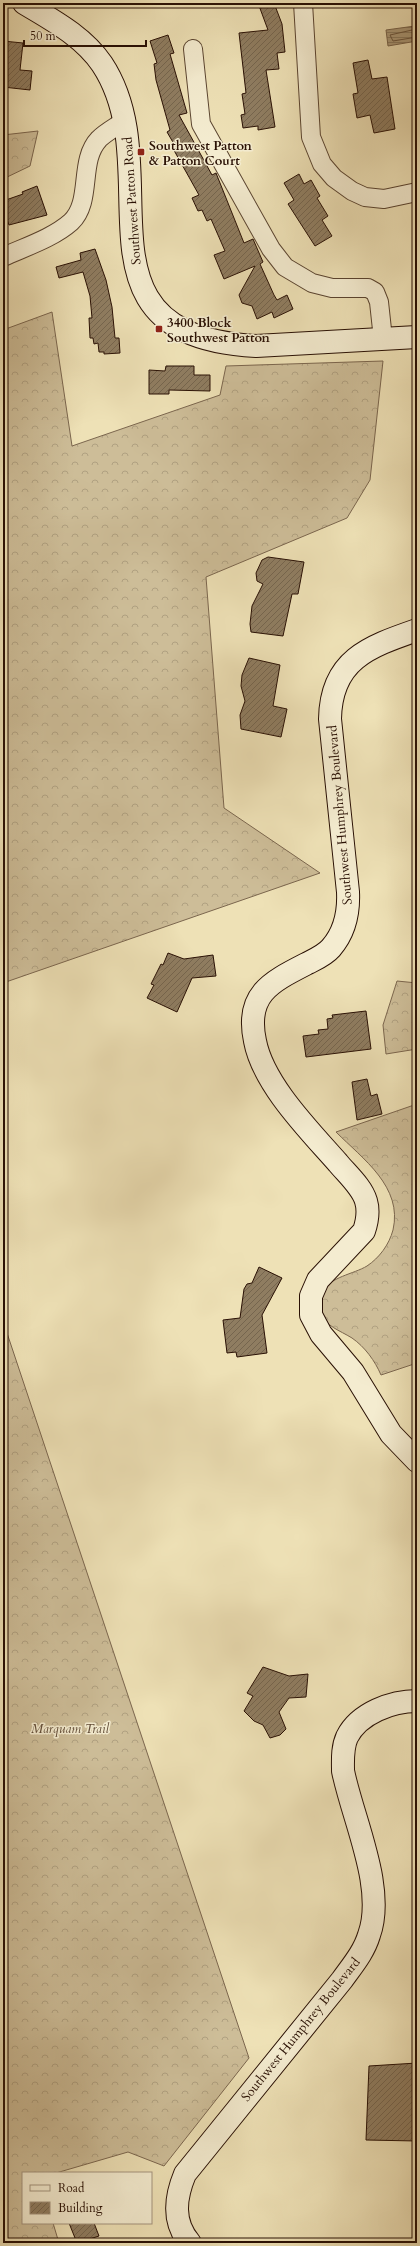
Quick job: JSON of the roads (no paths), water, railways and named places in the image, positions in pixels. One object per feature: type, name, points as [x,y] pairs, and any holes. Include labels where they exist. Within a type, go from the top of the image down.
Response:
[{"type":"main road","name":"Southwest Patton Road","points":[[24,3],[65,28],[94,53],[102,64],[115,90],[124,121],[127,140],[135,268],[144,293],[151,303],[171,323],[182,331],[206,340],[237,345],[256,346],[417,337]]},
{"type":"main road","name":"Southwest Humphrey Boulevard","points":[[417,630],[385,642],[362,653],[345,667],[336,684],[330,705],[330,719],[348,892],[347,918],[340,937],[330,949],[279,978],[260,996],[253,1012],[252,1028],[259,1056],[269,1078],[355,1183],[366,1202],[367,1223],[364,1231],[318,1280],[311,1296],[311,1315],[321,1334],[353,1372],[391,1434],[417,1461]]},
{"type":"main road","name":"Southwest Humphrey Boulevard","points":[[190,2243],[177,2217],[177,2192],[185,2174],[342,1980],[358,1958],[369,1936],[374,1915],[374,1893],[343,1771],[343,1759],[348,1737],[362,1721],[380,1708],[394,1703],[417,1701]]},
{"type":"street","points":[[303,3],[311,137],[322,164],[334,178],[352,191],[365,196],[384,199],[417,192]]},
{"type":"street","points":[[193,49],[201,124],[271,249],[285,267],[312,283],[332,288],[368,288],[375,292],[379,302],[383,339]]},
{"type":"street","points":[[3,257],[57,232],[72,221],[81,205],[88,159],[98,140],[124,121]]},
{"type":"water","points":[[415,26],[417,41],[388,46],[386,30]]},
{"type":"place","name":"Southwest Patton & Patton Court","points":[[141,152]]},
{"type":"place","name":"3400 Block Southwest Patton","points":[[159,329]]},
{"type":"park label","name":"Marquam Trail","points":[[70,1728]]}]
